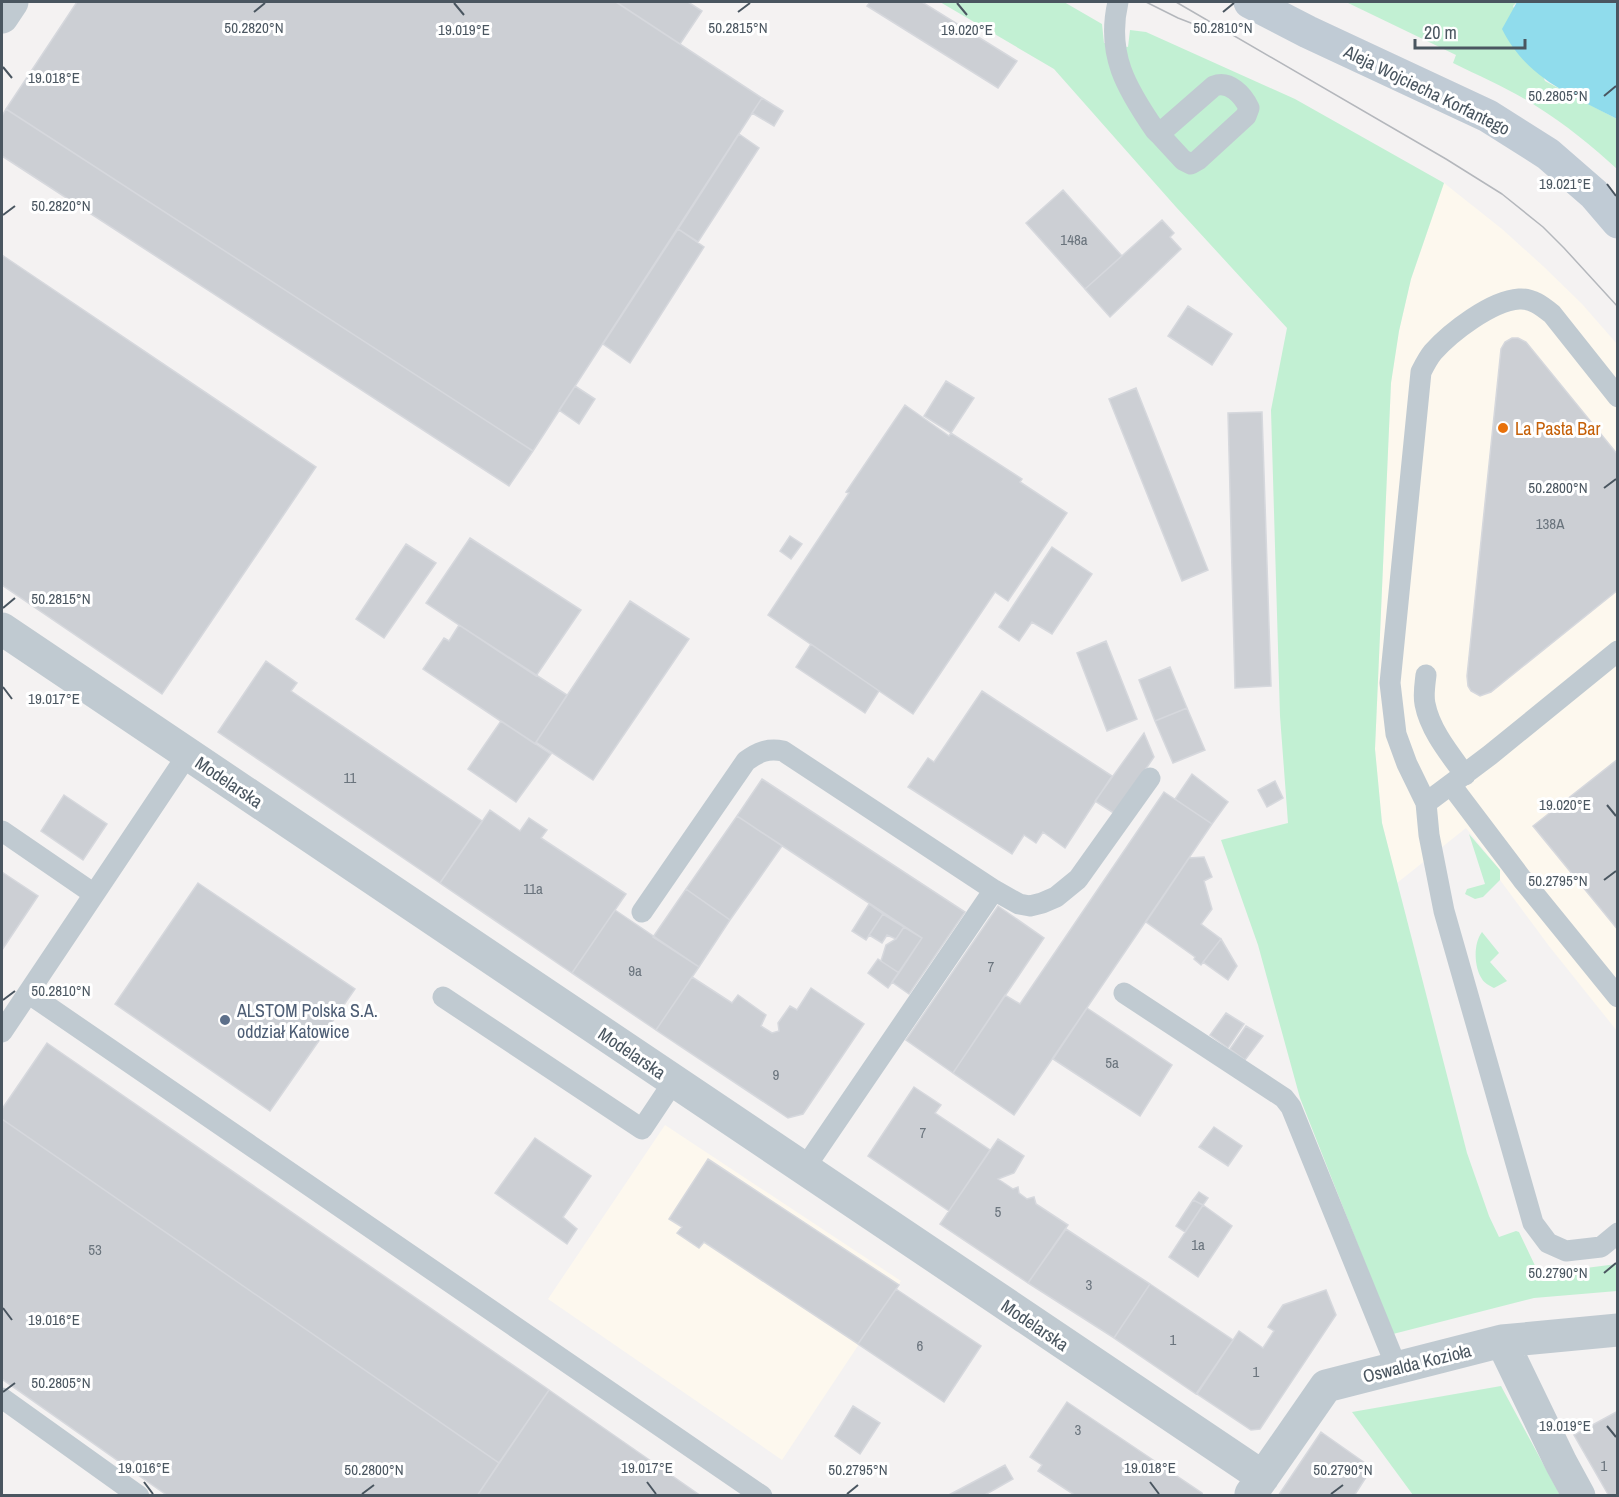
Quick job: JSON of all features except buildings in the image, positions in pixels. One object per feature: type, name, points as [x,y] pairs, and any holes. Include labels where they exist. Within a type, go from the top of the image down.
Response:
[{"type":"main road","name":"Aleja Wojciecha Korfantego","points":[[1250,2],[1308,32],[1488,116],[1548,154],[1594,194],[1617,222]]},
{"type":"street","points":[[2,17],[12,2]]},
{"type":"street","name":"Modelarska","points":[[2,629],[804,1169],[1257,1486]]},
{"type":"street","name":"Oswalda Kozioła","points":[[1257,1486],[1326,1386],[1502,1341],[1617,1330]]},
{"type":"street","points":[[1502,1341],[1579,1496]]},
{"type":"lane","points":[[1118,2],[1114,36],[1117,58],[1125,84],[1158,134]]},
{"type":"lane","points":[[1617,397],[1552,314],[1539,303],[1520,299],[1497,304],[1473,318],[1431,353],[1421,372],[1390,684],[1396,734],[1407,764],[1426,803],[1429,835],[1444,911],[1533,1223],[1548,1243],[1566,1251],[1601,1247],[1617,1233]]},
{"type":"lane","points":[[1426,803],[1458,780],[1617,651]]},
{"type":"lane","points":[[1426,675],[1424,702],[1458,780],[1522,879],[1617,997]]},
{"type":"lane","points":[[642,912],[746,761],[756,754],[774,749],[783,752],[994,890],[1019,904],[1030,906],[1056,897],[1078,879],[1150,778]]},
{"type":"lane","points":[[2,1032],[188,754]]},
{"type":"lane","points":[[2,831],[94,894]]},
{"type":"lane","points":[[804,1169],[994,890]]},
{"type":"lane","points":[[28,993],[762,1496]]},
{"type":"lane","points":[[1124,993],[1284,1098],[1291,1107],[1397,1368]]},
{"type":"lane","points":[[443,997],[642,1129],[674,1081]]},
{"type":"lane","points":[[2,1398],[139,1496]]},
{"type":"shaded area","points":[[1444,183],[1502,229],[1543,266],[1582,304],[1617,344],[1617,1031],[1549,946],[1500,880],[1500,870],[1466,828],[1397,883],[1382,823],[1375,749],[1391,383],[1399,331],[1411,279]]},
{"type":"shaded area","points":[[665,1125],[901,1281],[782,1460],[548,1299]]},
{"type":"green space","points":[[940,2],[1064,2],[1102,24],[1104,43],[1128,47],[1130,30],[1146,32],[1295,99],[1444,183],[1411,279],[1399,331],[1391,383],[1375,749],[1382,823],[1467,1153],[1489,1216],[1499,1237],[1519,1232],[1539,1274],[1617,1264],[1617,1291],[1534,1298],[1393,1334],[1300,1098],[1258,945],[1221,840],[1288,823],[1280,716],[1271,410],[1287,328],[1054,69]]},
{"type":"green space","points":[[1346,2],[1517,2],[1513,6],[1545,81],[1617,119],[1617,169],[1547,113],[1516,94],[1453,63],[1456,55]]},
{"type":"green space","points":[[1469,834],[1500,870],[1500,880],[1483,897],[1475,899],[1465,894],[1467,889],[1485,884]]},
{"type":"green space","points":[[1482,932],[1499,953],[1490,962],[1507,981],[1494,988],[1483,980],[1477,968],[1476,949]]},
{"type":"green space","points":[[1501,1386],[1560,1495],[1413,1495],[1352,1412]]},
{"type":"water","points":[[1517,2],[1617,2],[1617,119],[1567,93],[1537,73],[1524,61],[1502,29]]},
{"type":"tram line","points":[[1146,2],[1178,18],[1222,35]]},
{"type":"tram line","points":[[1176,2],[1502,194],[1543,227],[1618,307]]},
{"type":"place","name":"La Pasta Bar","points":[[1503,428]]},
{"type":"place","name":"ALSTOM Polska S.A. oddział Katowice","points":[[225,1020]]}]
